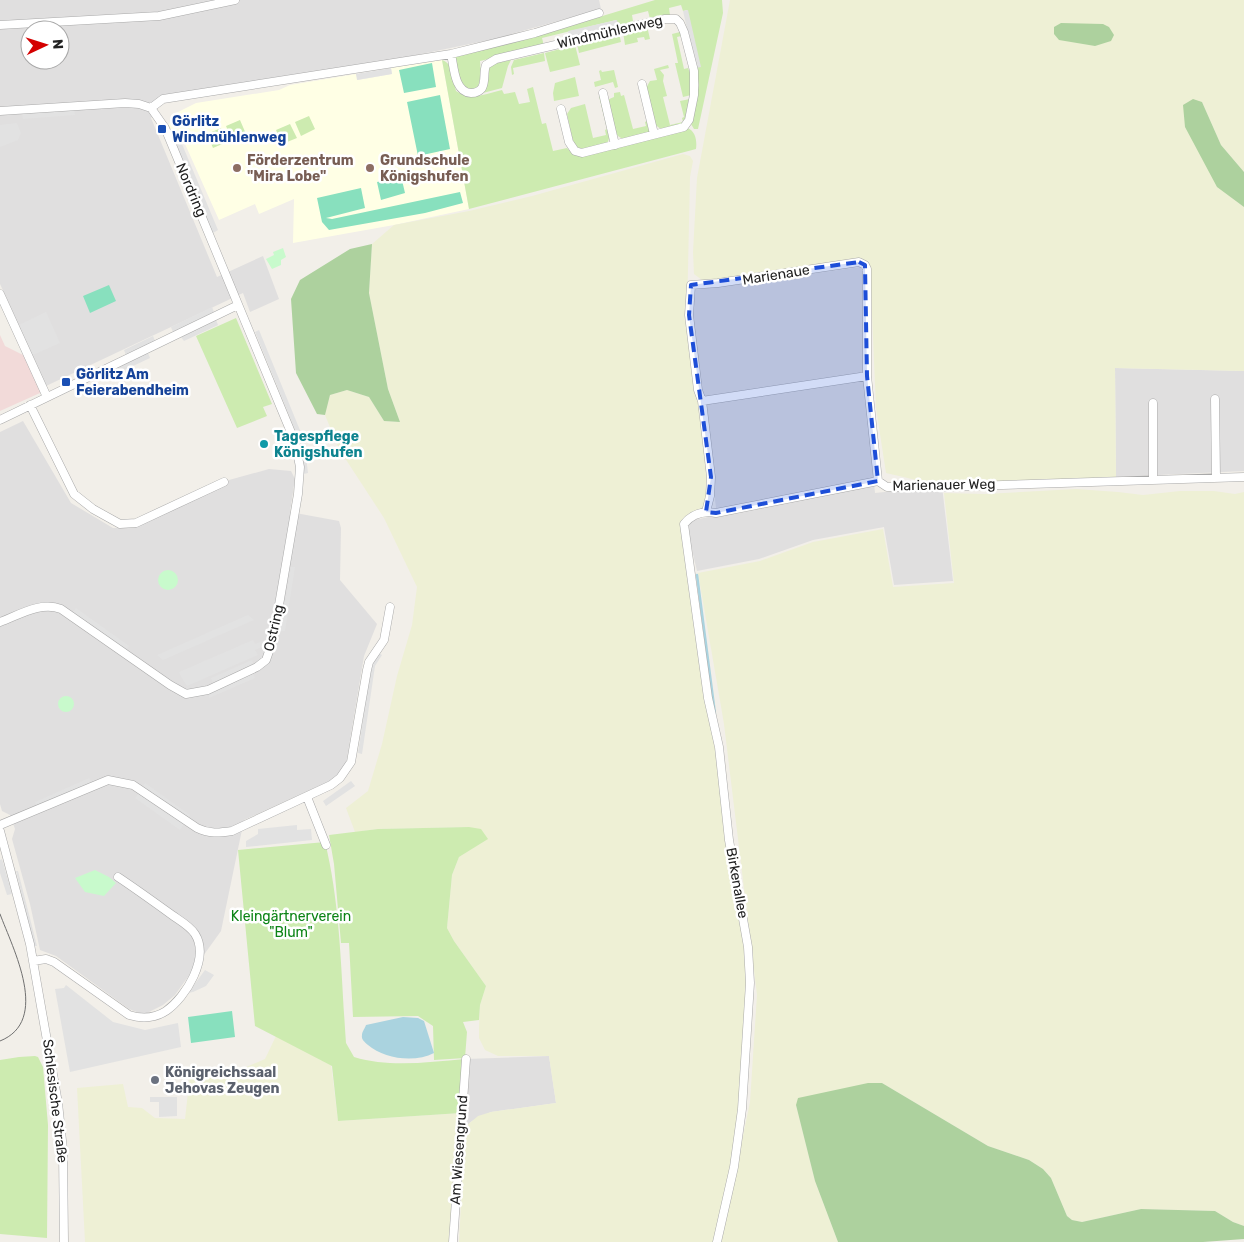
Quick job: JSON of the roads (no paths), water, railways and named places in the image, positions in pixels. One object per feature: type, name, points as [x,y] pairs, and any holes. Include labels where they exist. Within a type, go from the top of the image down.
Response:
[{"type":"street","points":[[0,25],[159,16],[235,0]]},
{"type":"street","name":"Windmühlenweg","points":[[151,108],[163,99],[451,54],[535,33],[599,14]]},
{"type":"street","name":"Windmühlenweg","points":[[451,54],[458,83],[466,92],[474,93],[479,91],[484,84],[486,65],[496,59],[665,19],[676,20],[680,23],[684,32],[695,79],[689,120],[684,127],[582,154],[575,151],[569,142],[561,108]]},
{"type":"street","points":[[642,84],[654,134]]},
{"type":"street","points":[[603,93],[614,145]]},
{"type":"street","points":[[0,112],[125,103],[151,108]]},
{"type":"street","name":"Nordring","points":[[151,108],[165,128],[238,304]]},
{"type":"street","name":"Marienaue","points":[[706,512],[710,496],[711,477],[689,316],[691,285],[718,283],[861,262],[867,269],[868,376],[878,482]]},
{"type":"street","points":[[0,294],[47,397]]},
{"type":"street","points":[[0,420],[238,304]]},
{"type":"street","name":"Ostring","points":[[0,622],[40,607],[49,605],[61,608],[170,685],[186,694],[208,690],[257,668],[266,660],[273,640],[280,606],[298,494],[300,467],[295,442],[238,304]]},
{"type":"street","points":[[702,401],[868,376]]},
{"type":"street","points":[[1216,399],[1216,478]]},
{"type":"street","points":[[1153,403],[1153,479]]},
{"type":"street","points":[[30,405],[74,494],[93,510],[120,524],[136,523],[224,482]]},
{"type":"street","name":"Marienauer Weg","points":[[684,524],[690,518],[706,512],[716,513],[878,482],[887,487],[942,487],[1244,477]]},
{"type":"street","name":"Birkenallee","points":[[684,524],[708,698],[720,747],[729,840],[748,947],[750,982],[742,1108],[734,1167],[718,1242]]},
{"type":"street","points":[[0,825],[108,780],[133,785],[197,828],[205,832],[215,833],[232,831],[307,797],[340,778],[351,762],[354,753],[366,670],[369,662],[384,640],[390,607]]},
{"type":"street","points":[[307,797],[326,845]]},
{"type":"street","name":"Schlesische Straße","points":[[0,831],[3,851],[34,961],[61,1125],[64,1174],[64,1242]]},
{"type":"street","points":[[34,961],[46,959],[54,962],[129,1015],[142,1018],[154,1016],[166,1011],[179,998],[199,966],[199,948],[195,934],[182,922],[118,876]]},
{"type":"street","name":"Am Wiesengrund","points":[[453,1242],[466,1059]]},
{"type":"water","points":[[403,1017],[418,1018],[424,1021],[434,1053],[418,1058],[400,1058],[382,1054],[363,1040],[362,1034],[366,1025]]},
{"type":"waterway","points":[[697,575],[715,714]]},
{"type":"tram line","points":[[0,914],[19,964],[26,1001],[23,1018],[15,1031],[0,1041]]},
{"type":"place","name":"Görlitz Windmühlenweg","points":[[162,129]]},
{"type":"place","name":"Förderzentrum \"Mira Lobe\"","points":[[237,168]]},
{"type":"place","name":"Grundschule Königshufen","points":[[370,168]]},
{"type":"place","name":"Görlitz Am Feierabendheim","points":[[66,382]]},
{"type":"place","name":"Tagespflege Königshufen","points":[[264,444]]},
{"type":"place","name":"Königreichssaal Jehovas Zeugen","points":[[155,1080]]},
{"type":"park label","name":"Kleingärtnerverein \"Blum\"","points":[[291,924]]}]
